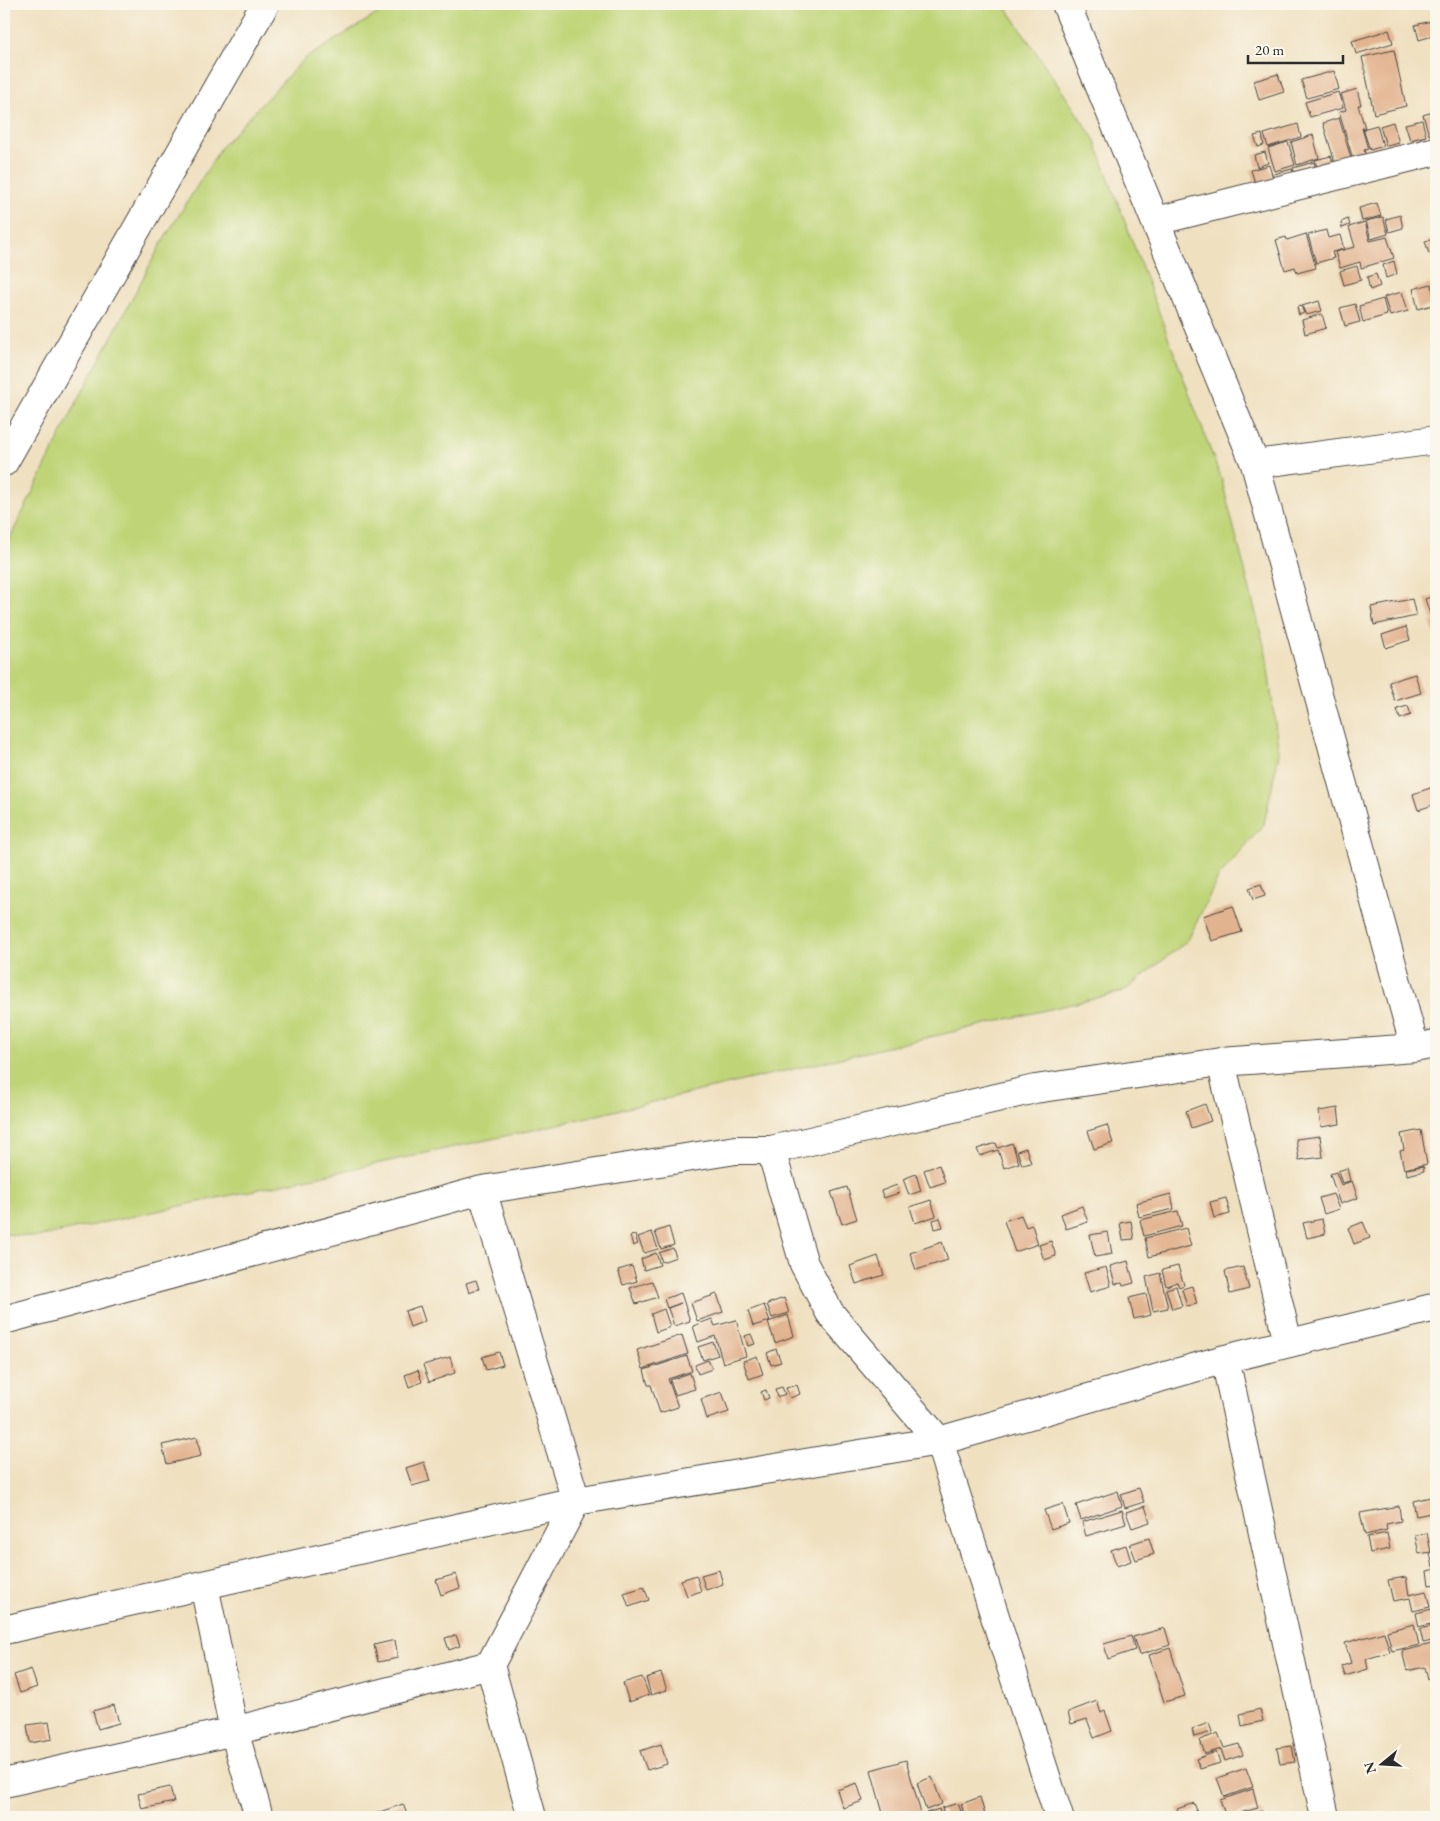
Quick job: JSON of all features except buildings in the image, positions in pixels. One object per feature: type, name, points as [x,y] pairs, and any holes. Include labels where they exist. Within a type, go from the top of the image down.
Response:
[{"type":"street","points":[[4,462],[265,4]]},
{"type":"street","points":[[4,1320],[482,1190],[736,1150],[771,1150],[1035,1089],[1221,1062],[1425,1046],[1255,464],[1066,4]]},
{"type":"street","points":[[1156,221],[1436,151]]},
{"type":"street","points":[[1255,464],[1436,440]]},
{"type":"street","points":[[1221,1062],[1288,1343]]},
{"type":"street","points":[[771,1150],[804,1264],[830,1313],[939,1441],[1059,1817]]},
{"type":"street","points":[[482,1190],[576,1501],[490,1666],[532,1817]]},
{"type":"street","points":[[4,1630],[576,1501],[939,1441],[1225,1359],[1436,1307]]},
{"type":"street","points":[[1225,1359],[1325,1817]]},
{"type":"street","points":[[204,1585],[234,1731],[259,1817]]},
{"type":"street","points":[[4,1783],[234,1731],[490,1666]]},
{"type":"green space","points":[[393,4],[1004,4],[1094,139],[1222,481],[1266,653],[1279,754],[1264,824],[1218,878],[1188,940],[1123,992],[533,1130],[37,1237],[4,1234],[4,550],[78,400],[161,244],[222,146],[303,60]]}]
